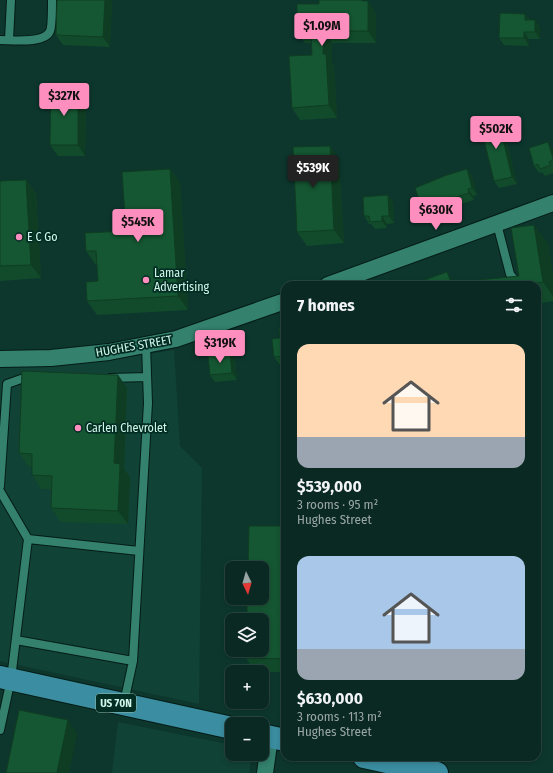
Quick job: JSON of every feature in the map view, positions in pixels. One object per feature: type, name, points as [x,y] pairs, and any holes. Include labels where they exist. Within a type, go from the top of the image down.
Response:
[{"type":"main road","name":"US 70N","points":[[6,678],[225,726]]},
{"type":"main road","points":[[382,761],[437,773]]},
{"type":"street","points":[[339,281],[553,203]]},
{"type":"street","name":"HUGHES STREET","points":[[0,359],[51,358],[102,353],[176,340],[281,302]]},
{"type":"street","points":[[265,773],[272,737]]},
{"type":"lane","points":[[9,40],[11,0]]},
{"type":"lane","points":[[0,40],[39,40],[45,37],[50,31],[52,0]]},
{"type":"lane","points":[[497,224],[510,274],[516,281]]},
{"type":"lane","points":[[124,704],[133,661],[148,403],[146,345]]},
{"type":"lane","points":[[100,378],[147,377]]},
{"type":"lane","points":[[0,486],[7,384],[21,379],[37,379]]},
{"type":"lane","points":[[0,491],[28,539],[16,640],[6,678],[0,730]]},
{"type":"lane","points":[[28,539],[139,551]]},
{"type":"lane","points":[[16,640],[133,661]]},
{"type":"shaded area","points":[[174,350],[180,446],[202,468],[199,704],[0,661],[0,367],[97,362]]},
{"type":"shaded area","points":[[118,722],[225,744],[225,761],[251,761],[249,773],[112,773]]},
{"type":"building","points":[[57,0],[105,0],[103,37],[56,35]]},
{"type":"building","points":[[319,0],[368,1],[368,31],[324,31],[323,54],[326,54],[329,105],[292,108],[289,56],[312,55],[311,30],[297,31],[297,4],[319,4]]},
{"type":"building","points":[[500,13],[525,14],[525,20],[535,20],[535,32],[524,32],[524,38],[499,38]]},
{"type":"building","points":[[51,88],[78,88],[78,145],[50,145]]},
{"type":"building","points":[[498,119],[512,177],[494,181],[480,123]]},
{"type":"building","points":[[548,142],[553,160],[549,162],[551,165],[540,169],[538,164],[534,166],[529,148]]},
{"type":"building","points":[[330,146],[334,230],[297,232],[293,147]]},
{"type":"building","points":[[170,169],[178,296],[87,301],[86,282],[98,281],[96,251],[86,251],[85,233],[126,231],[122,172]]},
{"type":"building","points":[[467,169],[472,188],[468,189],[469,193],[427,206],[425,202],[421,204],[415,188],[447,175]]},
{"type":"building","name":"E C Go","points":[[26,180],[31,265],[0,266],[0,181]]},
{"type":"building","points":[[388,195],[389,216],[382,216],[382,221],[370,222],[369,216],[364,216],[363,197]]},
{"type":"building","points":[[534,225],[543,282],[478,281],[519,276],[511,228]]},
{"type":"building","points":[[447,272],[450,281],[422,281]]},
{"type":"building","points":[[279,328],[281,328],[281,356],[274,357],[272,339],[280,338]]},
{"type":"building","points":[[230,354],[232,373],[210,375],[208,356]]},
{"type":"building","name":"Carlen Chevrolet","points":[[22,371],[118,375],[114,463],[120,464],[118,511],[51,508],[52,476],[32,475],[32,454],[19,453]]},
{"type":"building","points":[[249,526],[281,526],[281,659],[246,658],[269,657],[269,613],[247,613],[247,605],[269,605],[269,561],[248,561]]},
{"type":"building","points":[[19,710],[68,720],[57,772],[64,773],[6,773]]},
{"type":"place","name":"E C Go","points":[[19,237]]},
{"type":"place","name":"Lamar Advertising","points":[[146,280]]},
{"type":"place","name":"Carlen Chevrolet","points":[[78,428]]}]
